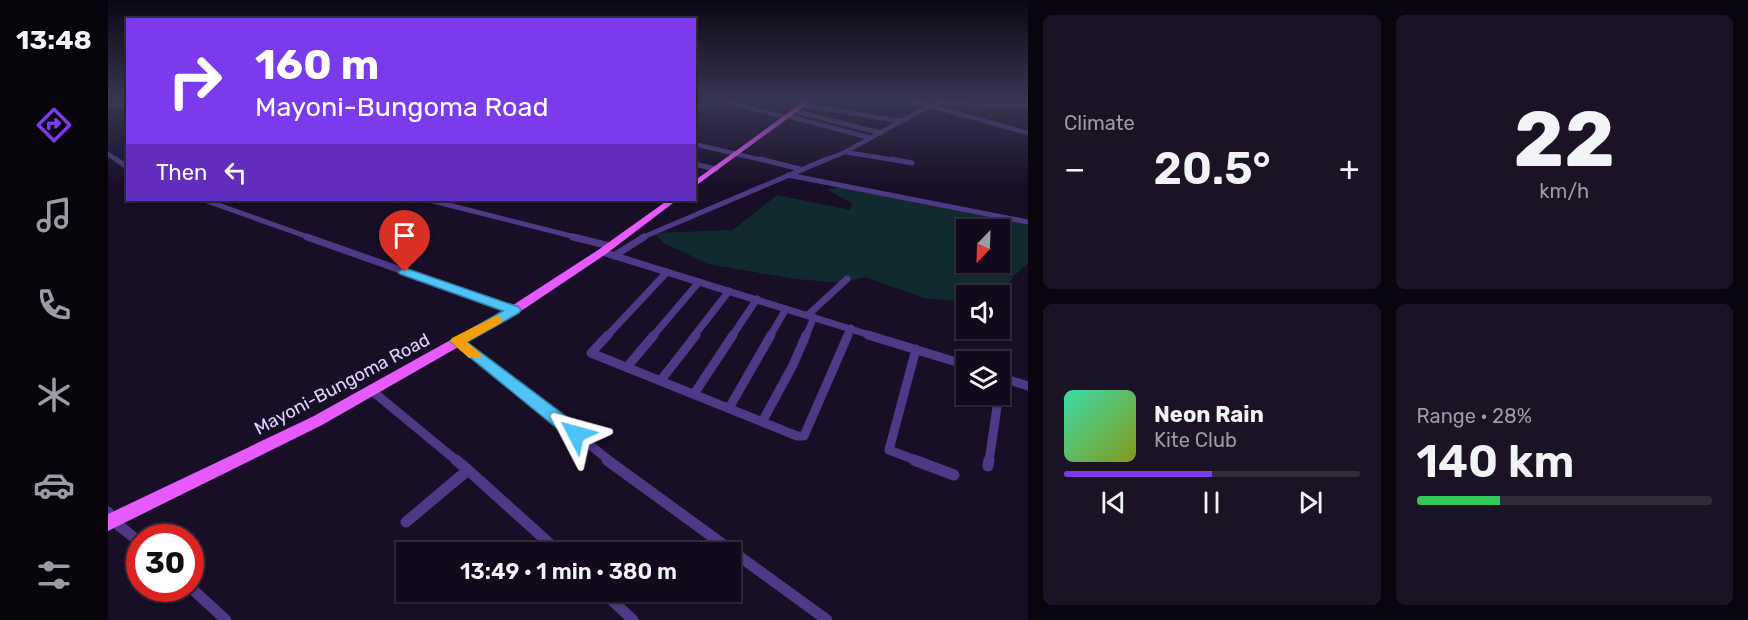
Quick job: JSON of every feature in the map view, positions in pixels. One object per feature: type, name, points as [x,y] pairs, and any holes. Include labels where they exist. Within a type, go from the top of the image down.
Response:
[{"type":"main road","points":[[696,184],[770,129]]},
{"type":"main road","name":"Mayoni-Bungoma Road","points":[[110,519],[317,421],[514,310],[609,251],[669,201]]},
{"type":"street","points":[[839,129],[871,138]]},
{"type":"street","points":[[860,129],[881,133]]},
{"type":"street","points":[[609,251],[787,174],[846,152],[887,129]]},
{"type":"street","points":[[696,144],[800,169]]},
{"type":"street","points":[[846,152],[912,163]]},
{"type":"street","points":[[108,154],[126,167]]},
{"type":"street","points":[[696,164],[716,169]]},
{"type":"street","points":[[787,174],[1028,222]]},
{"type":"street","points":[[207,201],[514,310]]},
{"type":"street","points":[[433,201],[609,251],[667,272],[956,362]]},
{"type":"street","points":[[667,272],[591,352],[797,436],[804,436],[851,328]]},
{"type":"street","points":[[762,422],[793,365],[811,316],[847,279]]},
{"type":"street","points":[[627,367],[699,282]]},
{"type":"street","points":[[661,380],[729,291]]},
{"type":"street","points":[[694,394],[757,299]]},
{"type":"street","points":[[729,408],[786,309]]},
{"type":"street","points":[[457,341],[605,458],[827,620]]},
{"type":"street","points":[[916,349],[889,450],[954,475]]},
{"type":"street","points":[[1010,380],[1028,386]]},
{"type":"street","points":[[371,390],[468,470],[548,542]]},
{"type":"street","points":[[988,466],[997,405]]},
{"type":"street","points":[[406,522],[468,470]]},
{"type":"street","points":[[110,519],[126,531]]},
{"type":"street","points":[[204,600],[226,620]]},
{"type":"street","points":[[614,602],[633,620]]},
{"type":"green space","points":[[845,185],[1028,222],[1028,263],[1008,285],[956,285],[956,301],[924,298],[865,277],[843,283],[795,279],[708,264],[664,243],[654,233],[733,230],[777,195],[850,210],[852,203],[827,190]]},
{"type":"waterway","points":[[108,151],[126,147]]},
{"type":"slow traffic","points":[[474,355],[457,341],[496,320]]},
{"type":"route","points":[[405,272],[514,310],[457,341],[576,434]]}]
